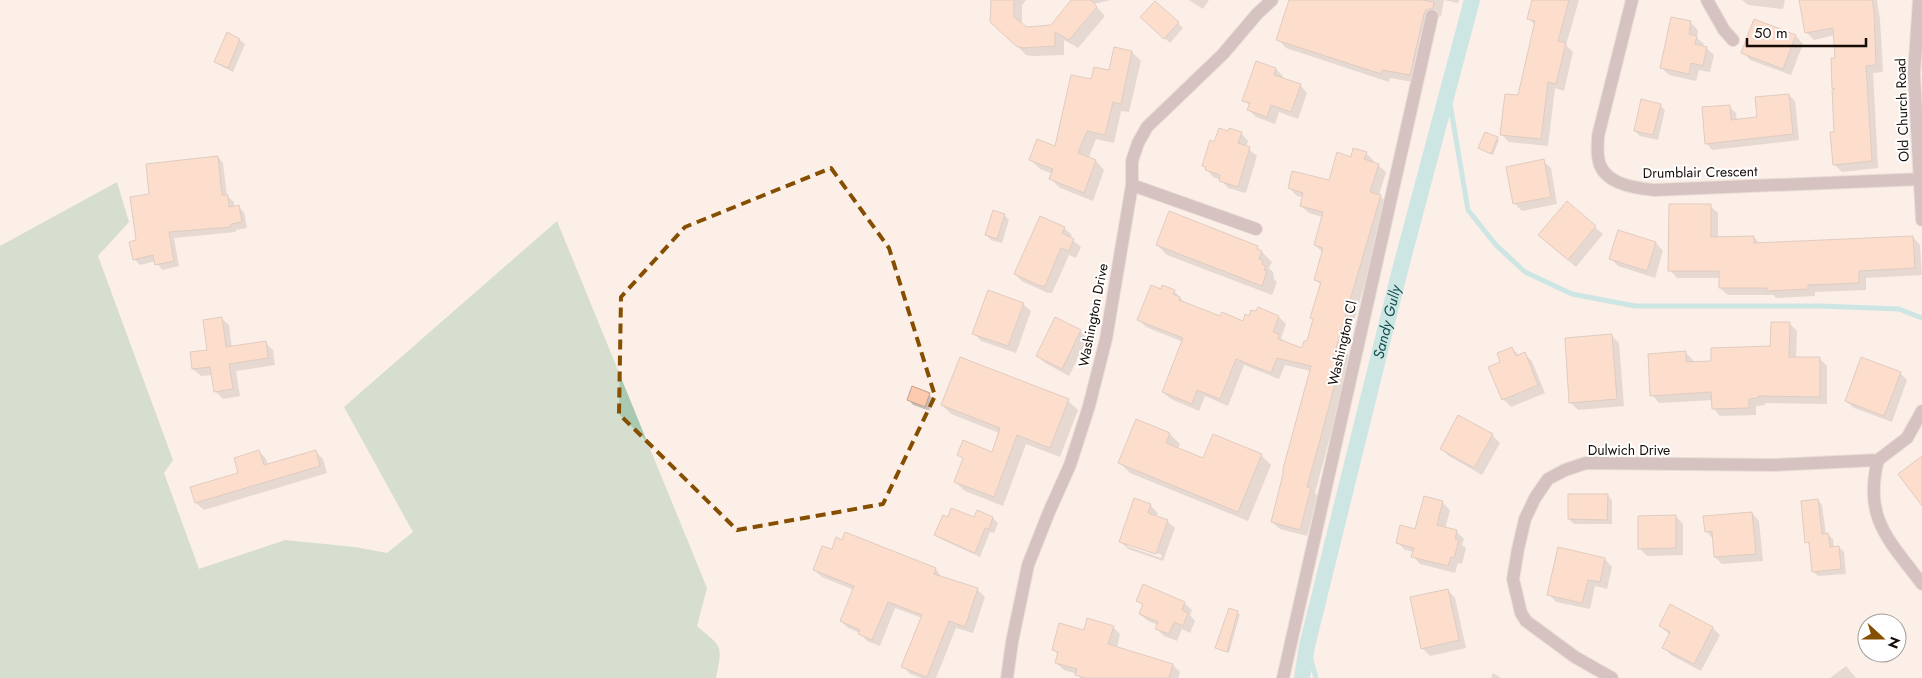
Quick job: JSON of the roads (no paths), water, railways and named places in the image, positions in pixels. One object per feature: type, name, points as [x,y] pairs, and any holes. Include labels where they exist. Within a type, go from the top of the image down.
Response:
[{"type":"street","name":"Washington Drive","points":[[1007,678],[1012,642],[1028,565],[1070,465],[1089,406],[1106,339],[1132,185],[1132,161],[1138,143],[1147,127],[1223,54],[1257,14],[1272,0]]},
{"type":"street","name":"Drumblair Crescent","points":[[1632,0],[1598,136],[1598,158],[1604,173],[1620,184],[1654,190],[1921,180]]},
{"type":"street","points":[[1707,0],[1724,30],[1733,40]]},
{"type":"street","name":"Old Church Road","points":[[1919,0],[1914,74],[1922,220]]},
{"type":"street","name":"Washington Cl","points":[[1283,678],[1432,16]]},
{"type":"street","points":[[1132,185],[1256,229]]},
{"type":"street","points":[[1922,411],[1906,438],[1878,460],[1873,478],[1872,494],[1876,515],[1884,533],[1922,584]]},
{"type":"street","name":"Dulwich Drive","points":[[1612,678],[1575,657],[1526,621],[1521,613],[1513,579],[1518,549],[1525,519],[1535,498],[1548,479],[1586,463],[1765,465],[1878,460]]},
{"type":"waterway","name":"Sandy Gully","points":[[1302,678],[1307,646],[1400,270],[1472,0]]},
{"type":"waterway","points":[[1448,92],[1468,210],[1496,245],[1525,272],[1572,294],[1635,306],[1821,306],[1899,309],[1922,318]]},
{"type":"waterway","points":[[1307,646],[1316,678]]}]
